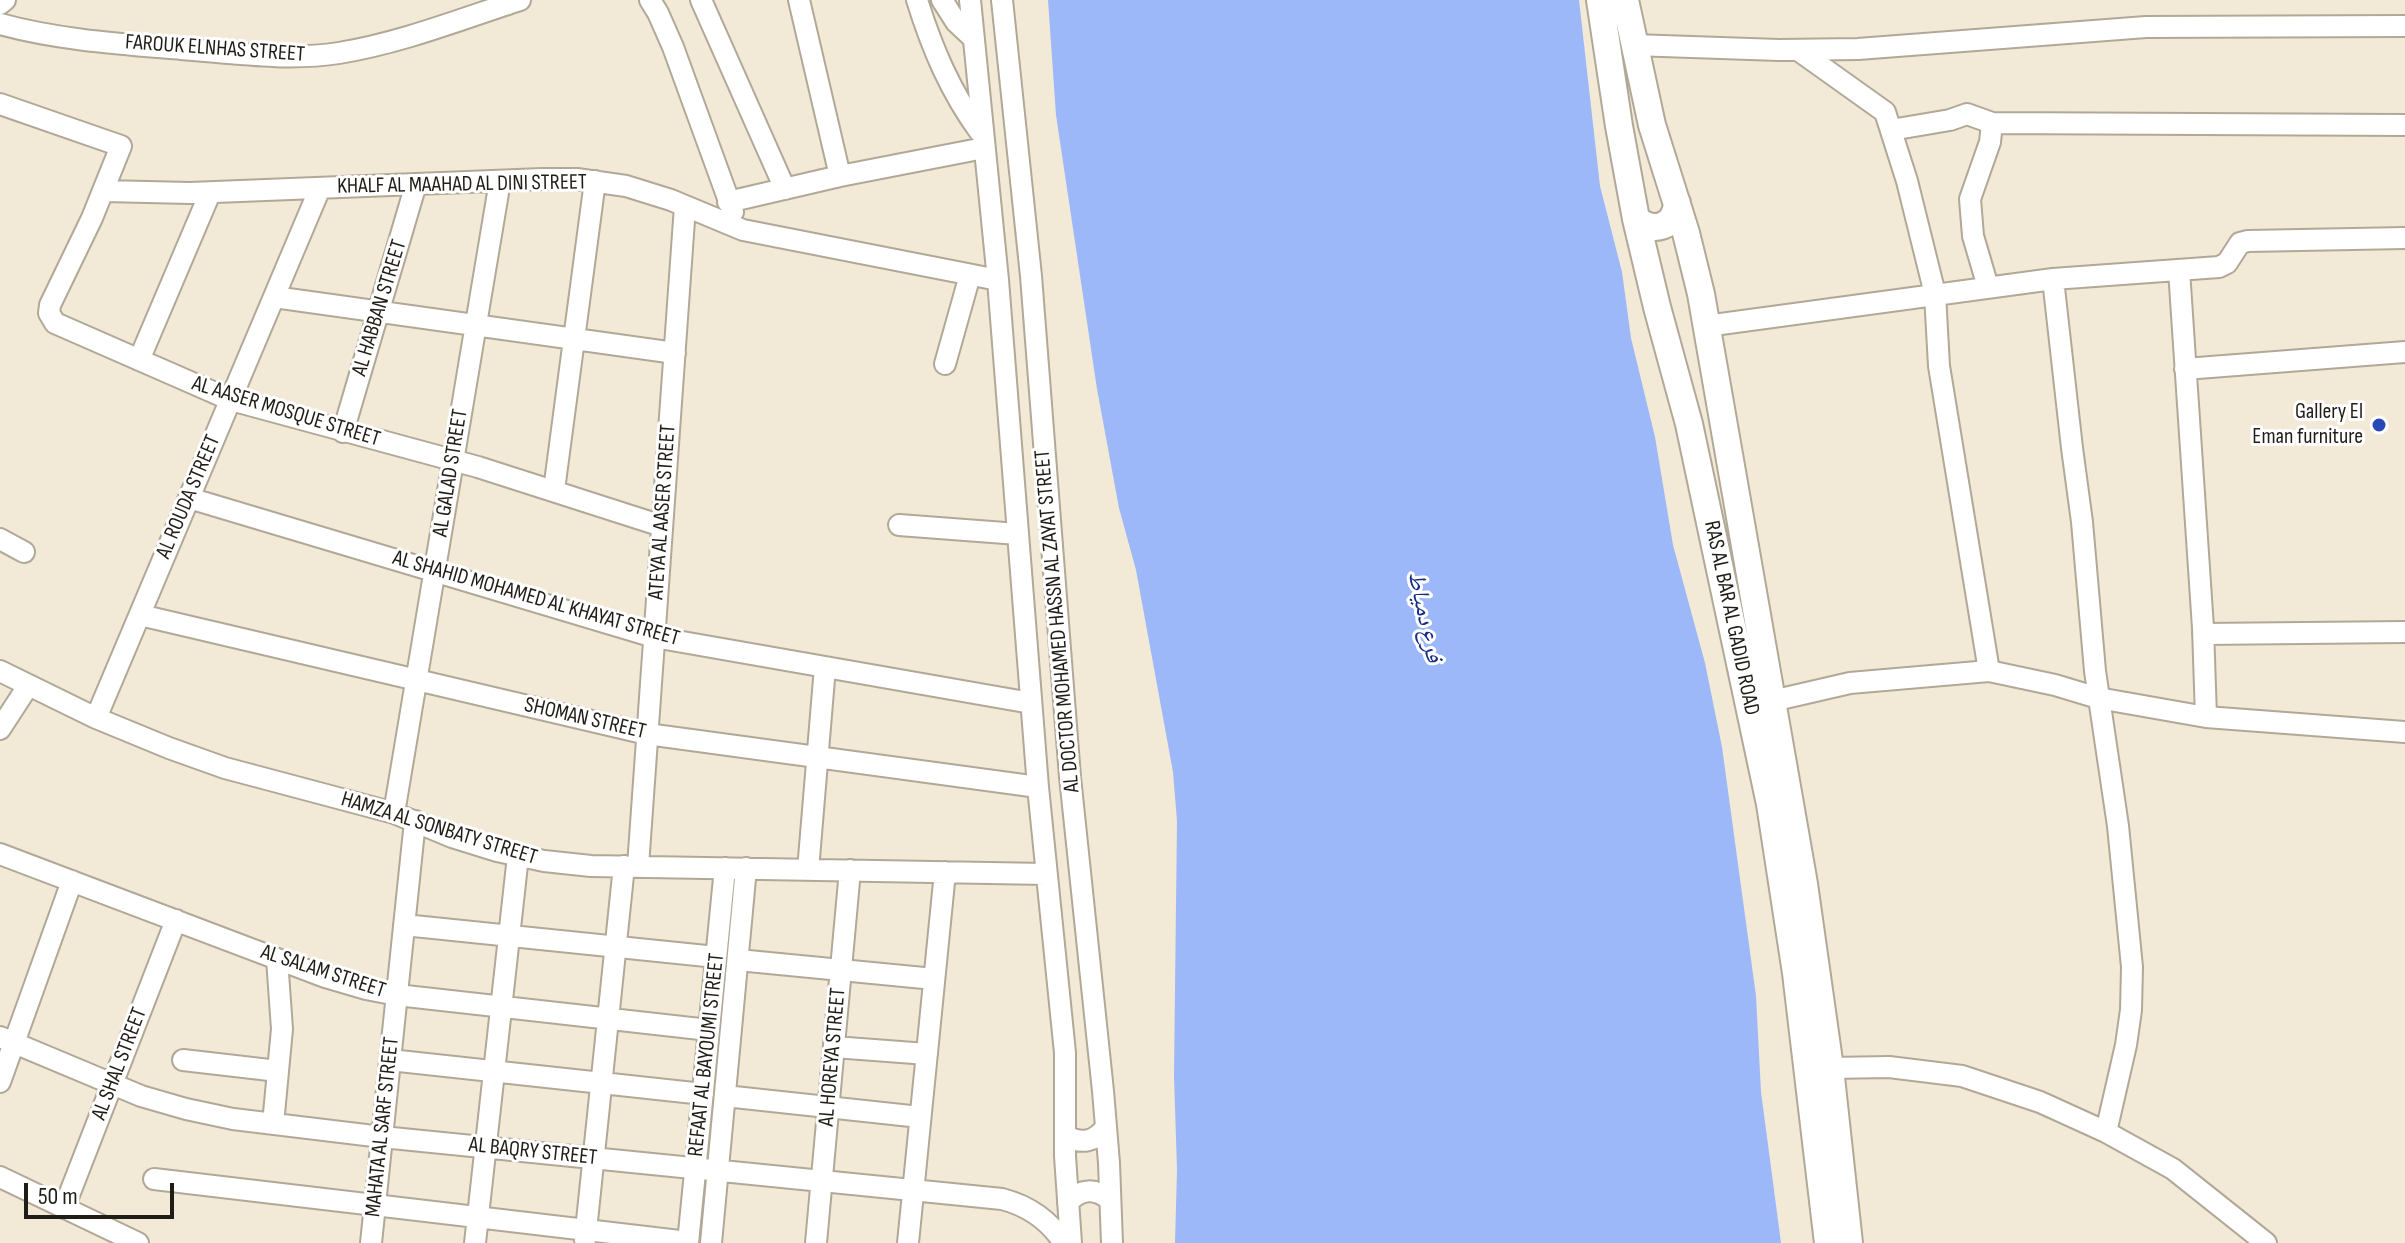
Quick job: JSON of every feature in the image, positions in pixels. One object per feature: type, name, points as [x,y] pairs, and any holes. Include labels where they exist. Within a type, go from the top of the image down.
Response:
[{"type":"main road","name":"RAS AL BAR AL GADID ROAD","points":[[1600,0],[1636,219],[1689,424],[1767,789],[1796,973],[1828,1243]]},
{"type":"main road","name":"RAS AL BAR AL GADID ROAD","points":[[1625,0],[1652,125],[1694,263],[1706,326],[1804,884],[1830,1068],[1849,1243]]},
{"type":"main road","points":[[1636,219],[1643,226],[1663,226],[1671,221],[1677,203]]},
{"type":"street","points":[[0,4],[5,0]]},
{"type":"street","name":"FAROUK ELNHAS STREET","points":[[0,24],[29,32],[136,45],[295,57],[336,54],[374,46],[481,6],[520,0]]},
{"type":"street","points":[[650,0],[673,47],[728,202],[743,230]]},
{"type":"street","points":[[701,0],[785,189]]},
{"type":"street","points":[[799,0],[840,176]]},
{"type":"street","points":[[728,202],[984,142],[942,71],[917,0]]},
{"type":"street","points":[[942,0],[956,22],[972,37]]},
{"type":"street","name":"AL DOCTOR MOHAMED HASSN AL ZAYAT STREET","points":[[970,0],[998,280],[1038,787],[1065,1053],[1065,1135],[1071,1243]]},
{"type":"street","name":"AL DOCTOR MOHAMED HASSN AL ZAYAT STREET","points":[[1002,0],[1031,276],[1070,777],[1106,1127],[1112,1243]]},
{"type":"street","points":[[1633,45],[1858,49],[2146,27],[2405,26]]},
{"type":"street","points":[[1798,50],[1885,112],[1891,130],[1917,215],[1935,294],[1939,366],[1989,671]]},
{"type":"street","name":"AL AASER MOSQUE STREET","points":[[0,104],[121,146],[104,191],[50,305],[49,313],[55,323],[231,400],[453,460],[662,526]]},
{"type":"street","points":[[1891,130],[1967,114],[1992,123],[2405,125]]},
{"type":"street","points":[[1988,287],[1973,236],[1970,199],[1990,142],[1992,123]]},
{"type":"street","name":"KHALF AL MAAHAD AL DINI STREET","points":[[104,191],[210,193],[559,178],[595,181],[641,190],[743,230],[998,280]]},
{"type":"street","name":"AL GALAD STREET","points":[[394,813],[500,181]]},
{"type":"street","points":[[554,490],[595,181]]},
{"type":"street","name":"AL HABBAN STREET","points":[[343,432],[416,184]]},
{"type":"street","name":"AL ROUDA STREET","points":[[96,718],[320,188]]},
{"type":"street","points":[[139,360],[210,193]]},
{"type":"street","name":"ATEYA AL AASER STREET","points":[[586,1236],[615,947],[631,866],[647,734],[685,206]]},
{"type":"street","points":[[1706,326],[2053,279],[2219,267],[2227,263],[2240,243],[2248,241],[2405,238]]},
{"type":"street","points":[[2179,270],[2206,717]]},
{"type":"street","points":[[945,364],[970,275]]},
{"type":"street","points":[[2053,279],[2082,522],[2098,698],[2118,826],[2132,967],[2126,1045],[2106,1132]]},
{"type":"street","points":[[274,297],[675,353]]},
{"type":"street","points":[[2185,369],[2405,352]]},
{"type":"street","name":"AL SHAHID MOHAMED AL KHAYAT STREET","points":[[189,498],[654,637],[1031,703]]},
{"type":"street","points":[[899,525],[1018,534]]},
{"type":"street","points":[[0,539],[24,552]]},
{"type":"street","name":"SHOMAN STREET","points":[[140,615],[647,734],[1038,787]]},
{"type":"street","points":[[2203,634],[2405,632]]},
{"type":"street","points":[[808,870],[825,667]]},
{"type":"street","name":"HAMZA AL SONBATY STREET","points":[[0,671],[96,718],[225,768],[394,813],[474,845],[518,856],[567,864],[1046,874]]},
{"type":"street","points":[[1772,701],[1850,683],[1989,671],[2098,698],[2206,717],[2405,732]]},
{"type":"street","points":[[0,729],[28,686]]},
{"type":"street","name":"MAHATA AL SARF STREET","points":[[371,1243],[415,821]]},
{"type":"street","name":"AL SALAM STREET","points":[[0,854],[345,984],[397,995],[709,1030]]},
{"type":"street","points":[[475,1243],[518,856]]},
{"type":"street","name":"REFAAT AL BAYOUMI STREET","points":[[688,1242],[725,868]]},
{"type":"street","name":"REFAAT AL BAYOUMI STREET","points":[[711,1243],[746,868]]},
{"type":"street","name":"AL HOREYA STREET","points":[[816,1243],[850,870]]},
{"type":"street","points":[[908,1243],[945,872]]},
{"type":"street","points":[[0,1082],[7,1040],[72,881]]},
{"type":"street","name":"AL SHAL STREET","points":[[64,1208],[176,920]]},
{"type":"street","points":[[404,925],[716,957]]},
{"type":"street","points":[[273,1124],[282,1017],[277,959]]},
{"type":"street","points":[[738,960],[934,979]]},
{"type":"street","name":"AL BAQRY STREET","points":[[7,1040],[112,1084],[186,1109],[233,1119],[382,1137],[1002,1199],[1036,1213],[1050,1224],[1064,1243]]},
{"type":"street","points":[[834,1047],[927,1054]]},
{"type":"street","points":[[183,1060],[278,1071]]},
{"type":"street","points":[[390,1060],[703,1094]]},
{"type":"street","points":[[1830,1068],[1889,1067],[1962,1076],[2040,1102],[2106,1132],[2173,1169],[2266,1243]]},
{"type":"street","points":[[725,1096],[920,1117]]},
{"type":"street","points":[[1065,1135],[1075,1141],[1087,1141],[1099,1136],[1106,1127]]},
{"type":"street","points":[[0,1177],[138,1243]]},
{"type":"street","points":[[154,1179],[478,1217],[586,1236],[688,1242]]},
{"type":"street","points":[[1068,1203],[1077,1194],[1088,1191],[1101,1193],[1110,1200]]},
{"type":"water","name":"فرع دمياط","points":[[1048,0],[1579,0],[1600,186],[1622,272],[1631,338],[1655,437],[1673,545],[1705,663],[1722,747],[1756,996],[1761,1092],[1781,1243],[1175,1243],[1177,821],[1173,772],[1136,570],[1119,508],[1097,389],[1056,115]]},
{"type":"place","name":"Gallery El Eman furniture","points":[[2379,425]]}]
